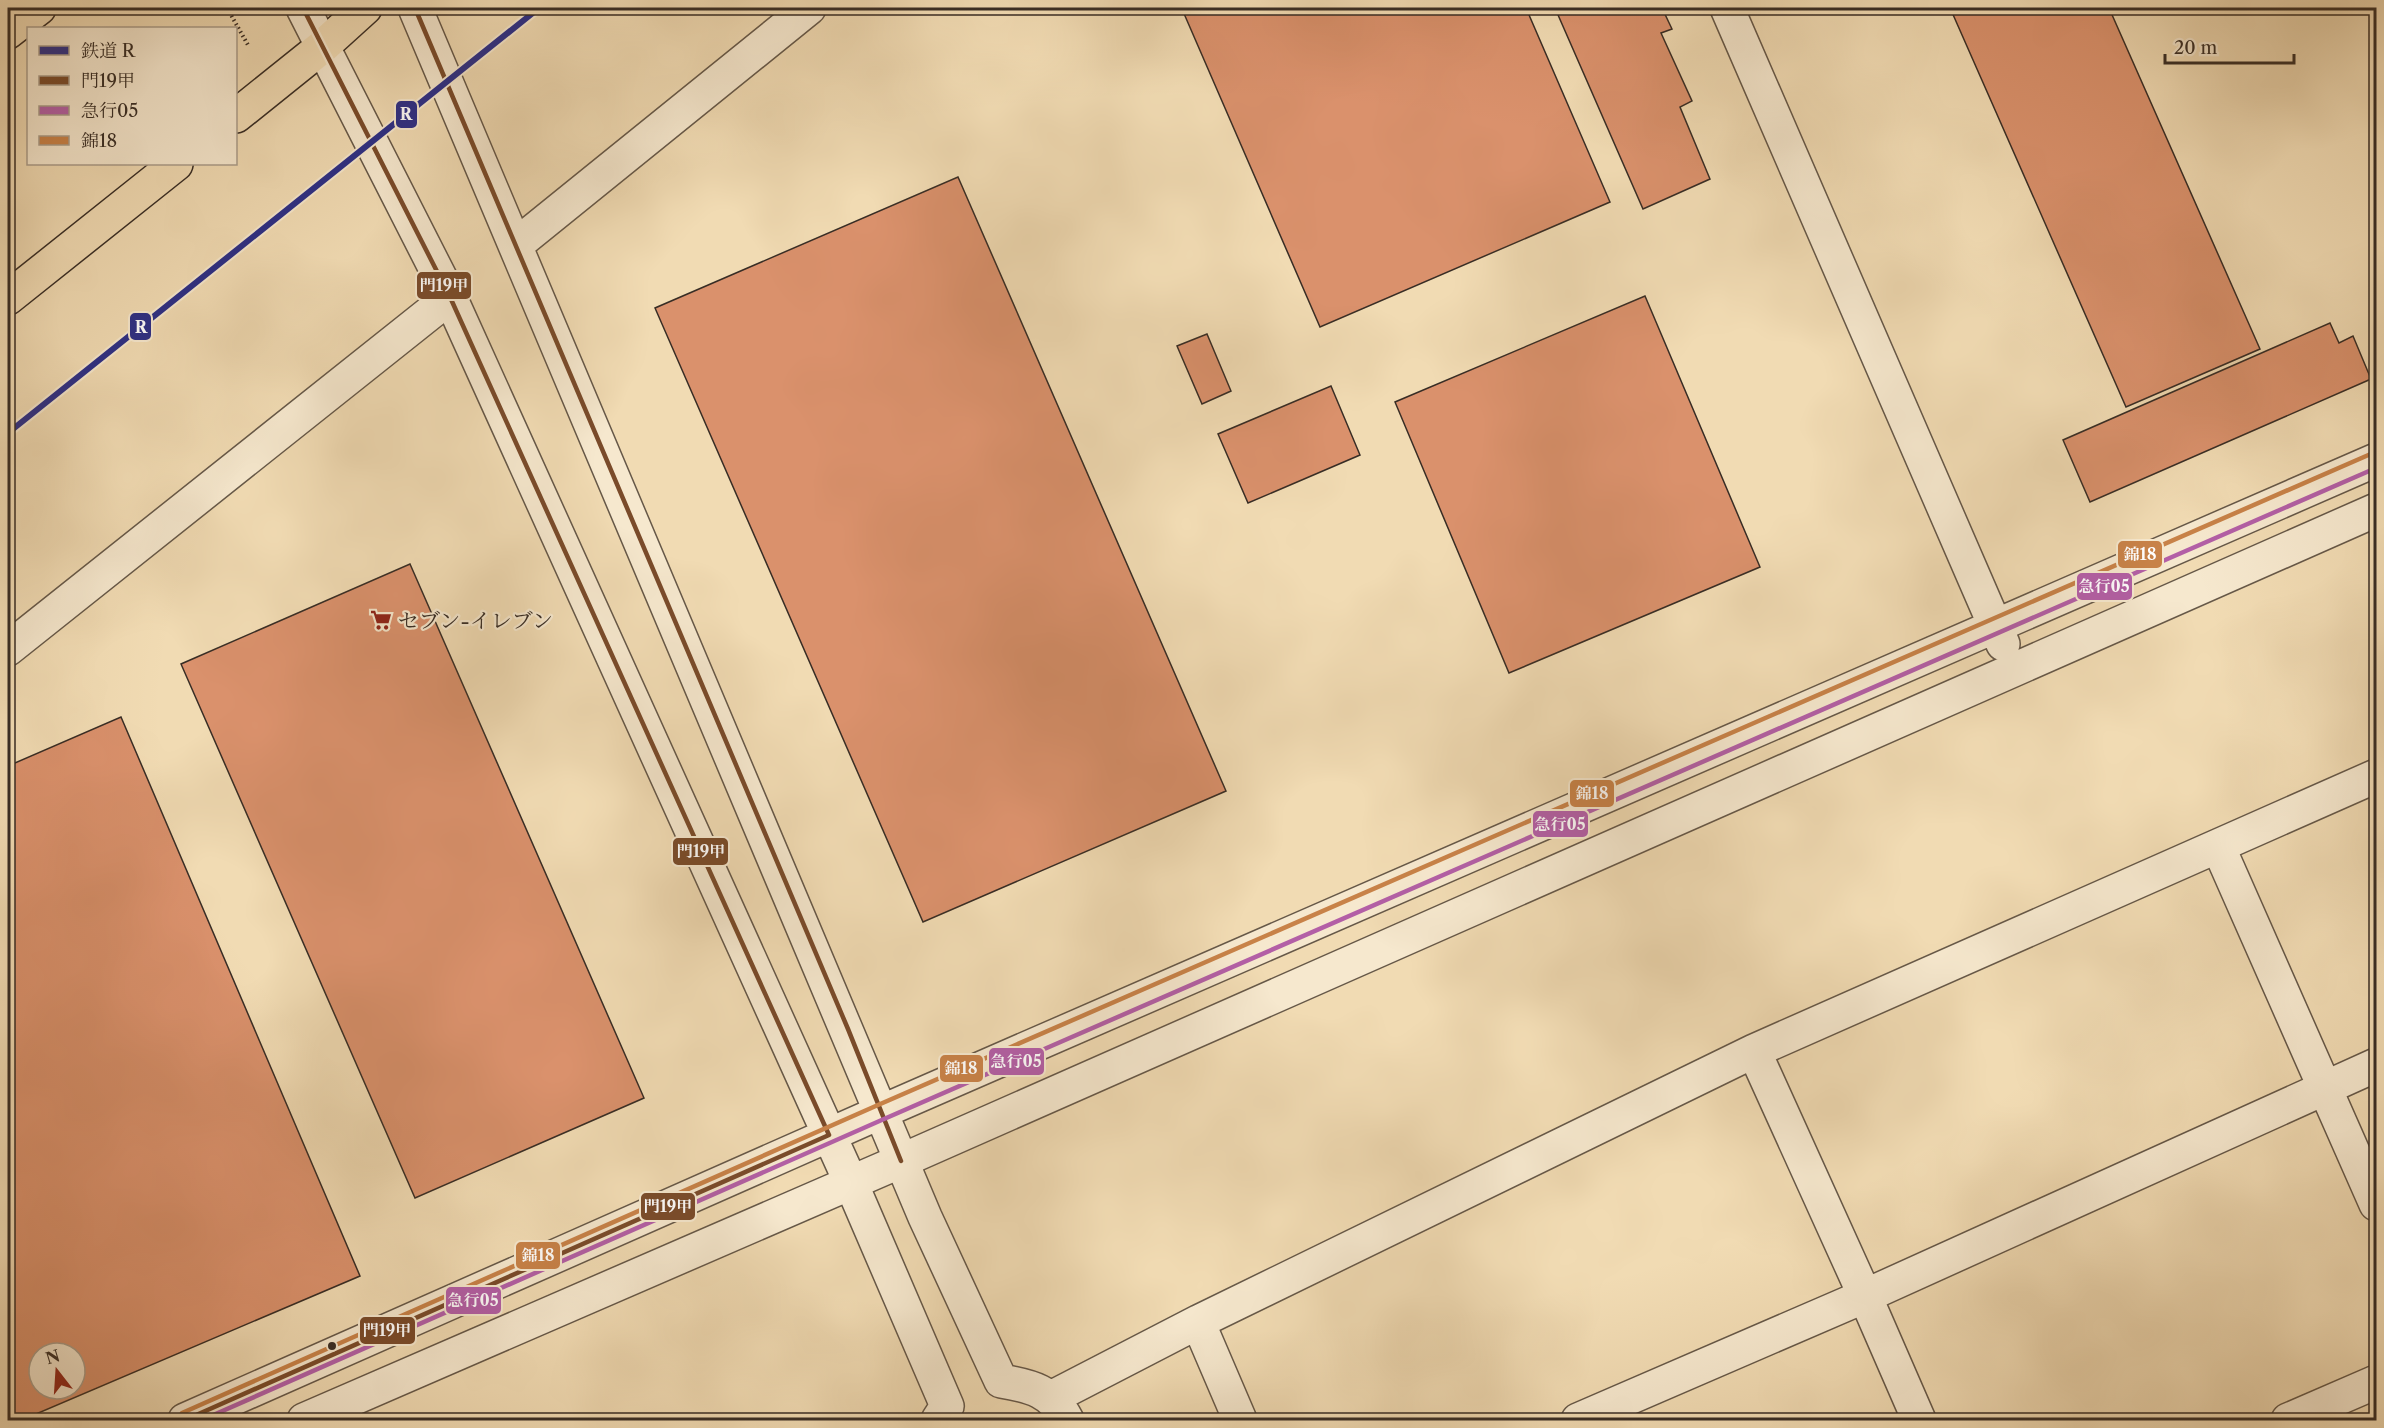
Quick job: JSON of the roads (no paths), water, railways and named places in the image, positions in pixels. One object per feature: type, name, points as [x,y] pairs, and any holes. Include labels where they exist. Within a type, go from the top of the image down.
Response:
[{"type":"highway","points":[[8,32],[39,8]]},
{"type":"highway","points":[[237,115],[322,47],[365,8]]},
{"type":"highway","points":[[8,298],[175,165]]},
{"type":"street","points":[[303,8],[450,297],[851,1183],[947,1406],[938,1420]]},
{"type":"street","points":[[415,8],[901,1161],[1001,1381],[1031,1386],[1059,1409],[1198,1322],[1754,1051],[2376,776]]},
{"type":"street","points":[[516,245],[809,8]]},
{"type":"street","points":[[1727,8],[1996,625],[2013,669]]},
{"type":"street","points":[[8,649],[450,297]]},
{"type":"street","points":[[185,1420],[881,1112],[2376,460]]},
{"type":"street","points":[[304,1420],[851,1183],[2376,510]]},
{"type":"street","points":[[2218,846],[2376,1204]]},
{"type":"street","points":[[1754,1051],[1919,1420]]},
{"type":"street","points":[[1578,1420],[1865,1296],[2325,1086],[2376,1065]]},
{"type":"street","points":[[1198,1322],[1240,1420]]},
{"type":"street","points":[[2288,1420],[2376,1382]]},
{"type":"rail line","name":"R","points":[[8,433],[539,8]]},
{"type":"place","name":"セブン-イレブン","points":[[381,620]]}]
